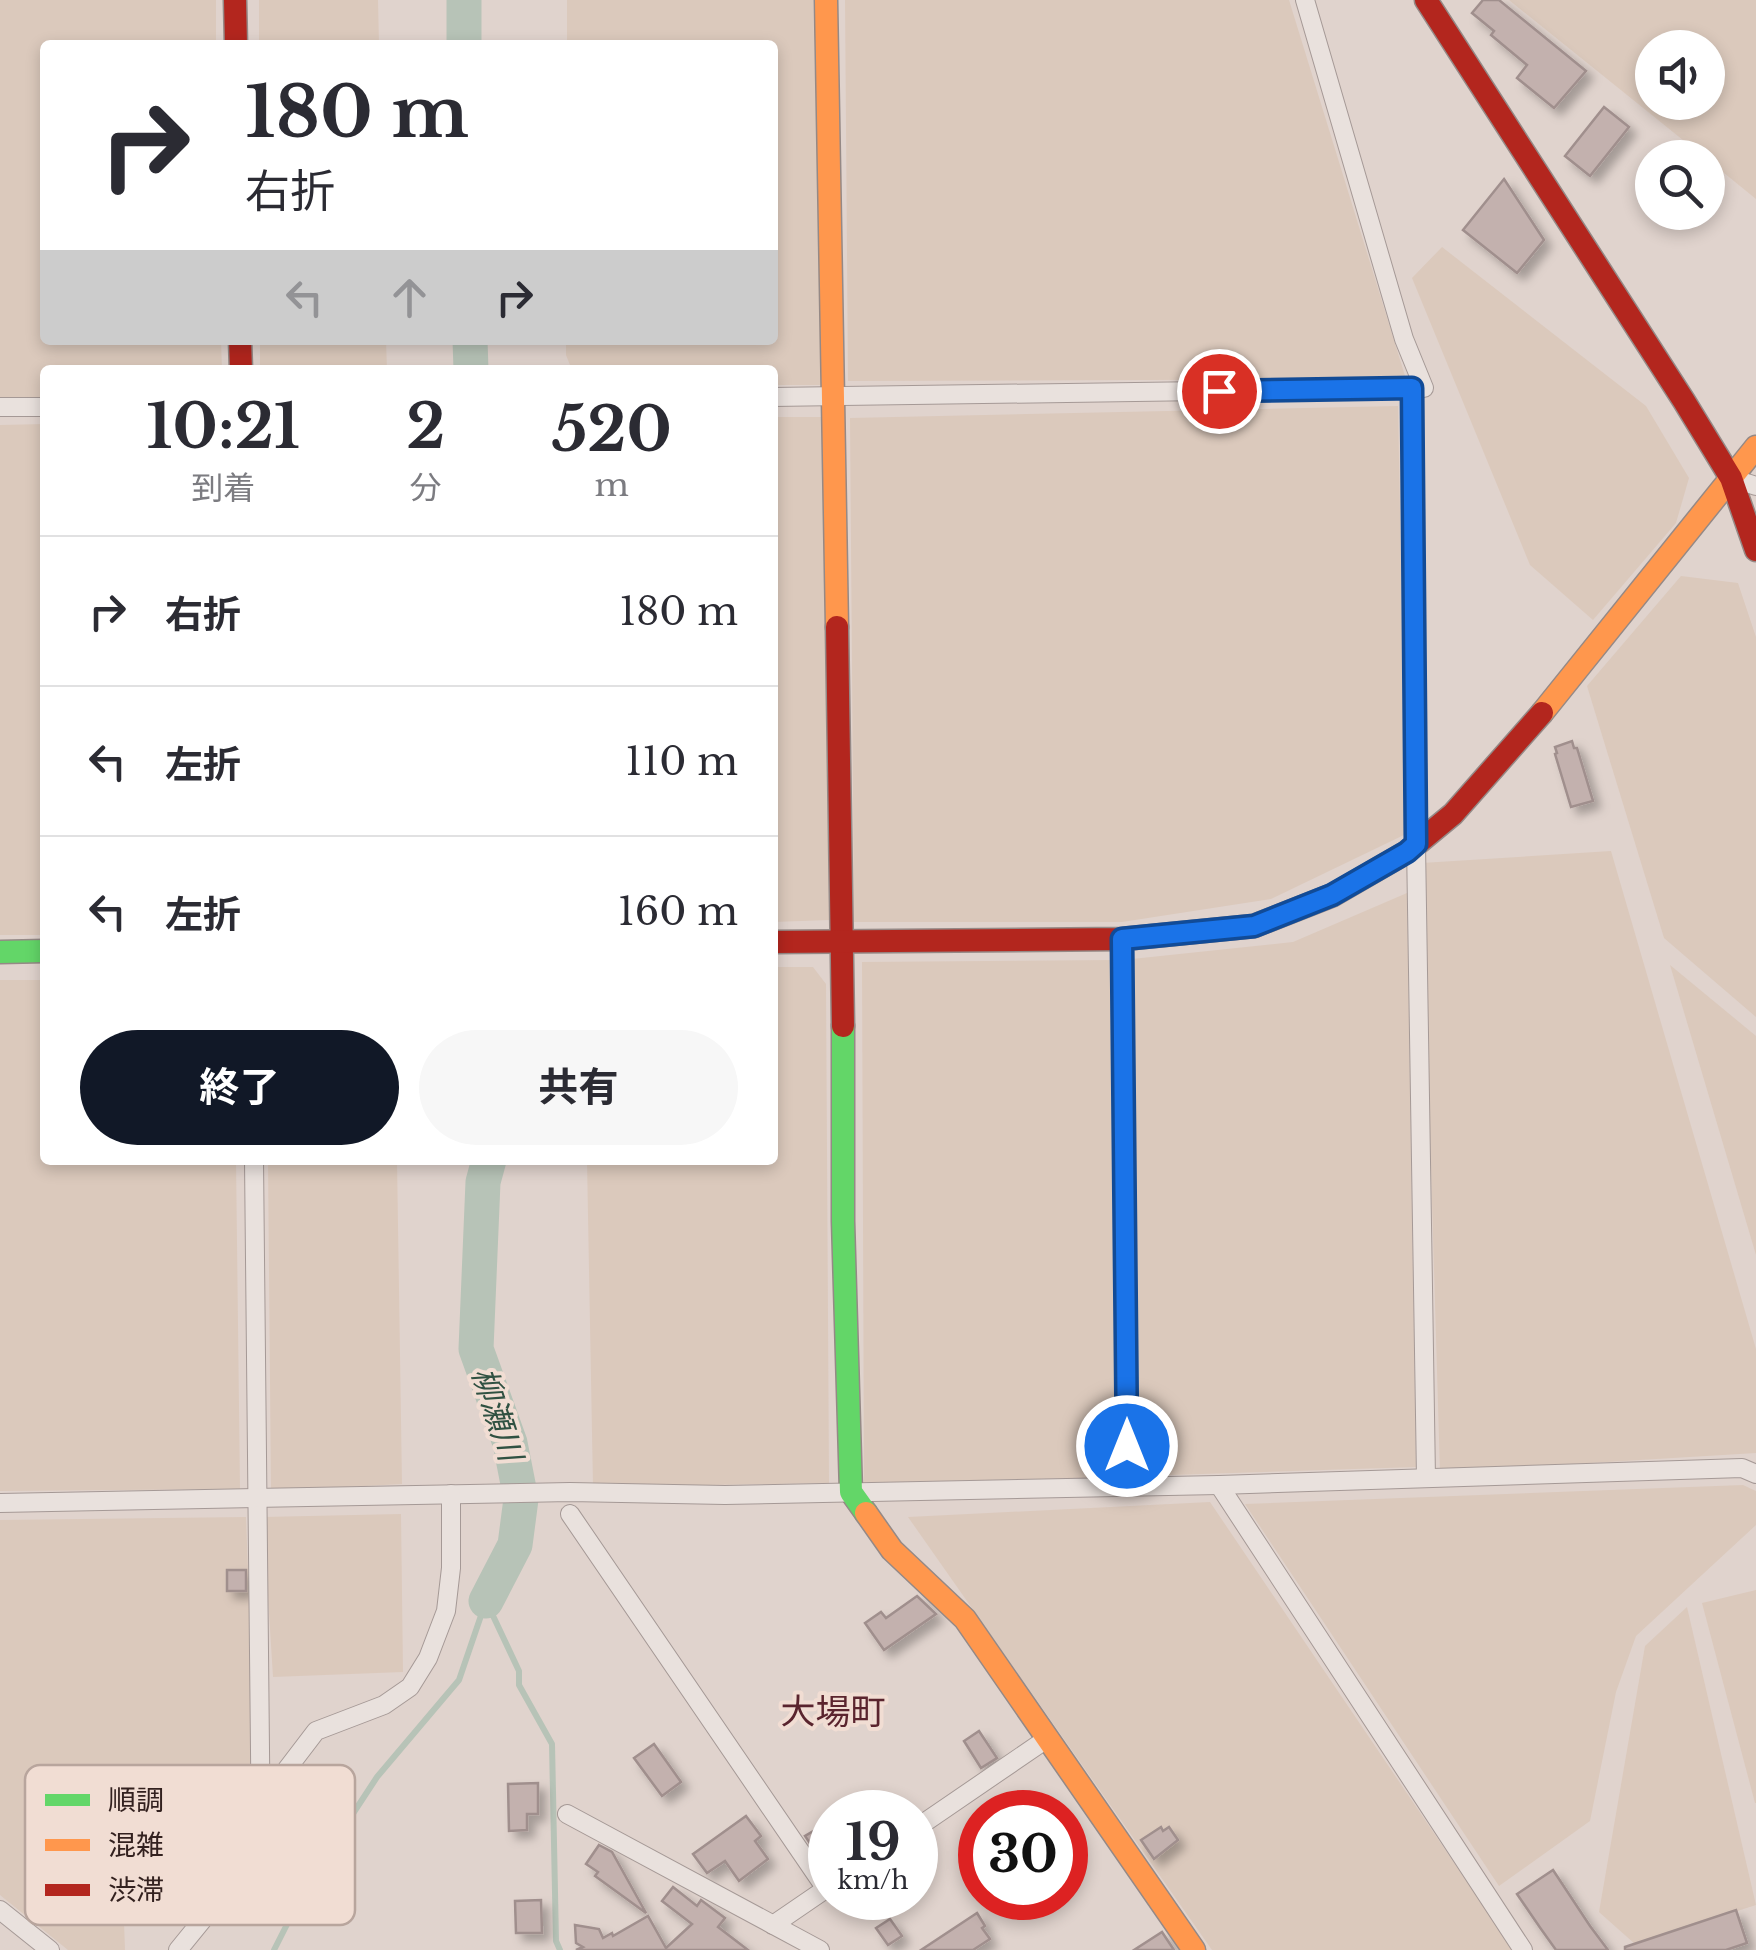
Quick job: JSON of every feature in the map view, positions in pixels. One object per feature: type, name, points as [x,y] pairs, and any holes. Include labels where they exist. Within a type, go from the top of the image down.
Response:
[{"type":"street","points":[[236,0],[236,40]]},
{"type":"street","points":[[826,0],[843,942],[843,1221],[851,1492],[892,1550],[965,1620],[1194,1950]]},
{"type":"street","points":[[778,397],[1424,388],[1404,339],[1304,0]]},
{"type":"street","points":[[1426,0],[1731,478],[1756,550]]},
{"type":"street","points":[[1412,388],[1426,1478]]},
{"type":"street","points":[[0,407],[40,407]]},
{"type":"street","points":[[778,942],[1122,939],[1254,926],[1332,895],[1407,852],[1453,814],[1542,715],[1756,447]]},
{"type":"street","points":[[1731,478],[1756,486]]},
{"type":"street","points":[[1122,939],[1127,1486]]},
{"type":"street","points":[[0,952],[40,952]]},
{"type":"street","points":[[254,1165],[260,1765]]},
{"type":"street","points":[[0,1503],[455,1494],[725,1495],[1219,1485],[1742,1468],[1756,1474]]},
{"type":"street","points":[[1219,1485],[1523,1950]]},
{"type":"street","points":[[290,1765],[316,1731],[384,1706],[410,1687],[428,1658],[446,1611],[455,1494]]},
{"type":"street","points":[[570,1514],[808,1859]]},
{"type":"street","points":[[938,1813],[1048,1738]]},
{"type":"street","points":[[567,1814],[820,1950]]},
{"type":"street","points":[[773,1925],[808,1901]]},
{"type":"street","points":[[0,1910],[50,1950]]},
{"type":"street","points":[[178,1950],[198,1925]]},
{"type":"shaded area","points":[[0,0],[216,0],[216,40],[40,40],[40,345],[221,345],[222,365],[40,365],[40,399],[0,400]]},
{"type":"shaded area","points":[[259,0],[378,0],[379,40],[259,40]]},
{"type":"shaded area","points":[[567,0],[813,0],[823,385],[778,385],[778,365],[570,365],[566,345],[778,345],[778,40],[567,40]]},
{"type":"shaded area","points":[[845,0],[1289,0],[1406,379],[848,381]]},
{"type":"shaded area","points":[[1509,0],[1756,0],[1756,199],[1725,174],[1725,140],[1683,140],[1658,120],[1725,120],[1725,30],[1635,30],[1635,101]]},
{"type":"shaded area","points":[[1442,247],[1646,406],[1689,478],[1676,523],[1593,620],[1530,565],[1412,278]]},
{"type":"shaded area","points":[[260,345],[386,345],[387,365],[260,365]]},
{"type":"shaded area","points":[[1398,406],[1406,834],[1271,899],[1122,922],[854,922],[850,418]]},
{"type":"shaded area","points":[[778,417],[822,417],[829,920],[778,922]]},
{"type":"shaded area","points":[[40,424],[40,935],[0,935],[0,425]]},
{"type":"shaded area","points":[[1681,576],[1738,583],[1756,637],[1756,1017],[1664,938],[1587,686]]},
{"type":"shaded area","points":[[1611,851],[1756,1349],[1756,1453],[1440,1472],[1422,863]]},
{"type":"shaded area","points":[[1407,893],[1416,1467],[1140,1476],[1132,959],[1293,942]]},
{"type":"shaded area","points":[[1115,960],[1116,1477],[864,1483],[862,962]]},
{"type":"shaded area","points":[[1670,965],[1756,1036],[1756,1255]]},
{"type":"shaded area","points":[[778,967],[813,967],[826,984],[829,1483],[593,1487],[587,1165],[778,1165]]},
{"type":"shaded area","points":[[0,980],[40,980],[40,1165],[236,1165],[240,1489],[0,1491]]},
{"type":"shaded area","points":[[268,1165],[397,1165],[402,1484],[271,1491]]},
{"type":"shaded area","points":[[1743,1485],[1756,1491],[1756,1525],[1636,1636],[1616,1692],[1590,1821],[1499,1886],[1245,1504]]},
{"type":"shaded area","points":[[1210,1502],[1513,1950],[1212,1950],[908,1517]]},
{"type":"shaded area","points":[[401,1514],[403,1672],[273,1677],[263,1517]]},
{"type":"shaded area","points":[[246,1517],[255,1765],[25,1765],[25,1915],[0,1895],[0,1520]]},
{"type":"shaded area","points":[[1756,1590],[1756,1803],[1755,1803],[1702,1603]]},
{"type":"shaded area","points":[[1687,1607],[1756,1905],[1635,1944],[1599,1912],[1645,1646]]},
{"type":"shaded area","points":[[37,1925],[124,1925],[125,1950],[68,1950]]},
{"type":"building","points":[[1483,0],[1499,0],[1586,71],[1554,108],[1517,78],[1527,65],[1472,13]]},
{"type":"building","points":[[1604,107],[1629,127],[1590,176],[1565,156]]},
{"type":"building","points":[[1504,179],[1544,240],[1517,273],[1463,230]]},
{"type":"building","points":[[1572,741],[1593,801],[1571,807],[1555,747]]},
{"type":"building","points":[[227,1570],[246,1570],[246,1591],[227,1591]]},
{"type":"building","points":[[917,1596],[936,1614],[884,1650],[865,1623],[881,1612],[886,1618]]},
{"type":"building","points":[[979,1731],[997,1758],[981,1768],[964,1741]]},
{"type":"building","points":[[654,1744],[681,1782],[662,1796],[634,1758]]},
{"type":"building","points":[[538,1783],[538,1814],[527,1814],[527,1830],[509,1831],[508,1784]]},
{"type":"building","points":[[746,1816],[761,1836],[755,1841],[768,1859],[739,1881],[725,1861],[707,1873],[693,1854]]},
{"type":"building","points":[[1161,1827],[1163,1831],[1169,1827],[1178,1840],[1154,1859],[1141,1840]]},
{"type":"building","points":[[599,1845],[612,1852],[646,1913],[595,1876],[598,1872],[586,1864]]},
{"type":"building","points":[[1553,1870],[1608,1950],[1556,1950],[1541,1929],[1517,1894]]},
{"type":"building","points":[[673,1887],[697,1906],[701,1900],[725,1918],[718,1927],[748,1950],[576,1950],[583,1947],[576,1943],[575,1925],[599,1929],[603,1938],[648,1916],[666,1948],[692,1924],[662,1901]]},
{"type":"building","points":[[541,1900],[542,1933],[516,1933],[515,1901]]},
{"type":"building","points":[[1736,1910],[1747,1943],[1726,1950],[1625,1950],[1625,1947]]},
{"type":"building","points":[[891,1920],[902,1936],[888,1945],[876,1928]]},
{"type":"building","points":[[966,1920],[981,1920],[990,1939],[973,1950],[921,1950]]},
{"type":"building","points":[[1162,1932],[1174,1950],[1134,1950]]},
{"type":"waterway","name":"柳瀬川","points":[[464,0],[464,40]]},
{"type":"waterway","name":"柳瀬川","points":[[470,345],[471,365]]},
{"type":"waterway","name":"柳瀬川","points":[[486,1601],[515,1545],[521,1499],[510,1443],[476,1349],[483,1182],[488,1165]]},
{"type":"waterway","points":[[355,1810],[377,1777],[459,1680],[486,1601]]},
{"type":"waterway","points":[[487,1603],[519,1671],[519,1685],[552,1744],[556,1941],[560,1950]]},
{"type":"waterway","points":[[274,1950],[287,1925]]},
{"type":"traffic: fast","points":[[0,952],[40,951]]},
{"type":"traffic: fast","points":[[843,1026],[843,1221],[851,1492],[866,1513]]},
{"type":"traffic: slow","points":[[826,0],[837,627]]},
{"type":"traffic: slow","points":[[1542,713],[1756,447]]},
{"type":"traffic: slow","points":[[866,1513],[892,1550],[965,1619],[1194,1950]]},
{"type":"traffic: jam","points":[[235,0],[236,40]]},
{"type":"traffic: jam","points":[[1426,0],[1731,478],[1756,550]]},
{"type":"traffic: jam","points":[[240,345],[241,365]]},
{"type":"traffic: jam","points":[[837,627],[843,1026]]},
{"type":"traffic: jam","points":[[778,942],[1123,939],[1254,926],[1333,895],[1407,852],[1453,814],[1542,713]]},
{"type":"district","name":"大場町","points":[[833,1712]]},
{"type":"route","points":[[1127,1446],[1122,939],[1254,926],[1332,895],[1416,844],[1412,388],[1219,391]]}]
